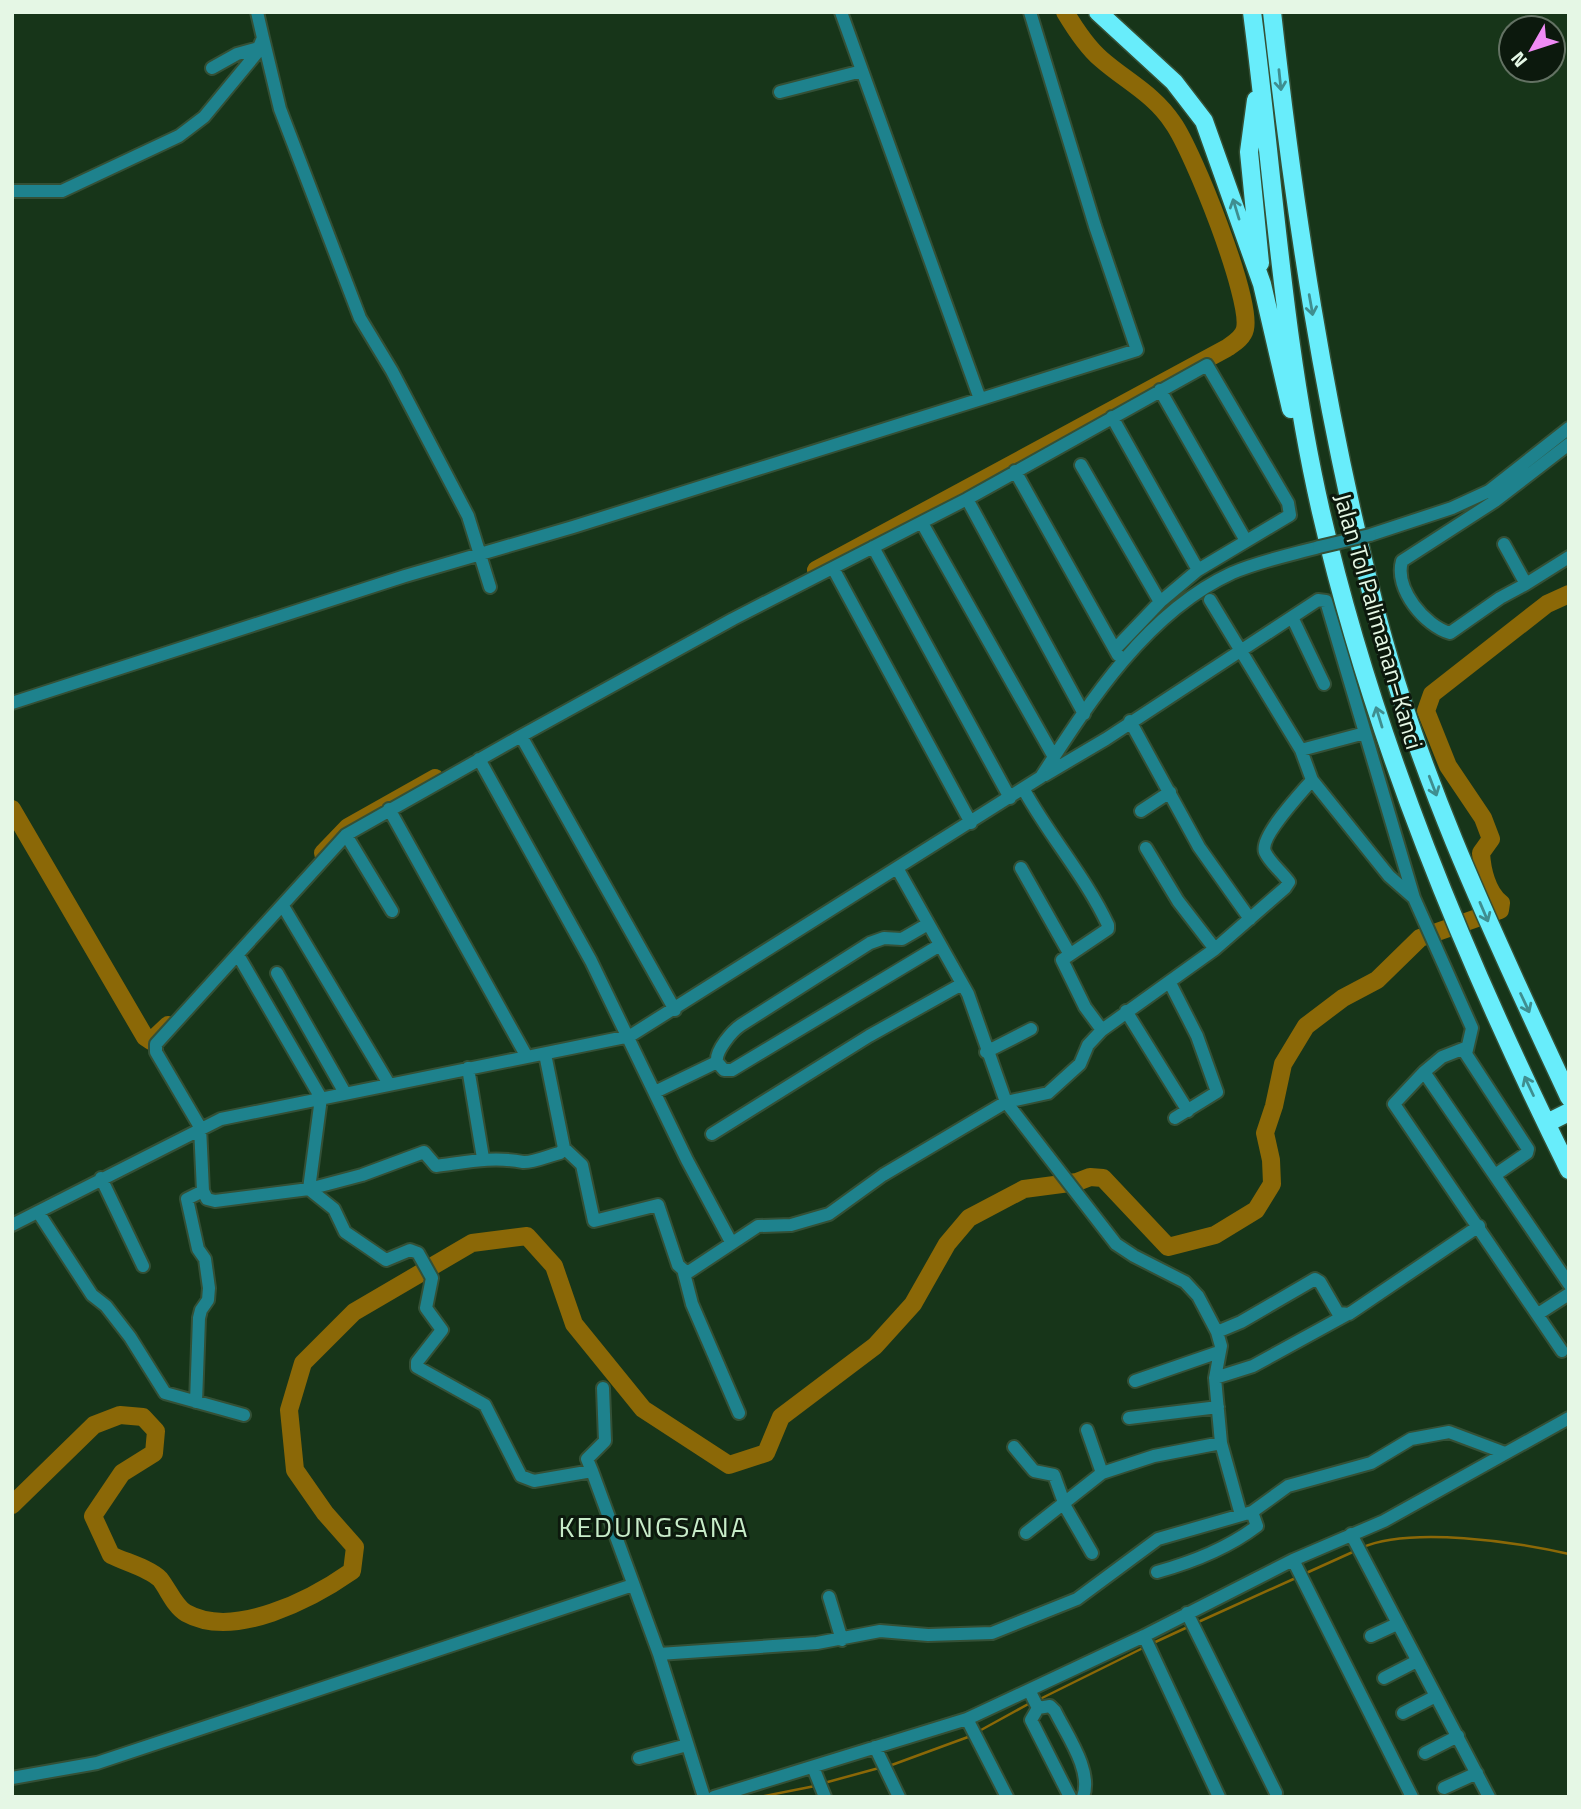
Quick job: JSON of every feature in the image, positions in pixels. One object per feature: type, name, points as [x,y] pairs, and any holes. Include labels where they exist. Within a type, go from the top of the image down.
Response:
[{"type":"highway","points":[[1098,12],[1174,82],[1205,121],[1262,284]]},
{"type":"highway","name":"Jalan Tol Palimanan–Kanci","points":[[1252,12],[1275,237],[1292,356],[1320,510],[1344,606],[1391,755],[1443,896],[1569,1170]]},
{"type":"highway","name":"Jalan Tol Palimanan–Kanci","points":[[1272,12],[1293,193],[1306,278],[1327,394],[1373,602],[1420,752],[1471,883],[1569,1097]]},
{"type":"highway","points":[[1261,81],[1253,111],[1249,152],[1262,284],[1278,360],[1320,510]]},
{"type":"highway","points":[[1546,1123],[1569,1112]]},
{"type":"street","points":[[257,12],[261,43],[279,109],[360,318],[392,371],[468,516],[490,587]]},
{"type":"street","points":[[841,12],[980,399]]},
{"type":"street","points":[[12,703],[164,652],[1137,350],[1095,226],[1030,12]]},
{"type":"street","points":[[212,68],[261,43]]},
{"type":"street","points":[[12,191],[62,191],[179,136],[204,117],[261,43]]},
{"type":"street","points":[[780,92],[862,71]]},
{"type":"street","points":[[564,1147],[560,1153],[524,1162],[517,1158],[483,1158],[436,1166],[424,1152],[362,1175],[309,1189],[215,1201],[207,1199],[203,1191],[200,1127],[154,1047],[346,835],[733,620],[967,499],[1203,365],[1210,368],[1288,503],[1290,513],[1287,518],[1245,539],[1198,570],[1160,602],[1115,649]]},
{"type":"street","points":[[1160,390],[1245,539]]},
{"type":"street","points":[[1112,417],[1198,570]]},
{"type":"street","points":[[1041,777],[1084,714],[1156,625],[1211,584],[1258,564],[1370,535],[1452,508],[1489,491],[1569,428]]},
{"type":"street","points":[[1569,444],[1495,501],[1402,561],[1400,568],[1406,591],[1419,611],[1441,630],[1450,633],[1569,557]]},
{"type":"street","points":[[1081,465],[1160,602]]},
{"type":"street","points":[[1015,471],[1123,664]]},
{"type":"street","points":[[967,499],[1084,714]]},
{"type":"street","points":[[922,523],[1054,757]]},
{"type":"street","points":[[1504,544],[1526,584]]},
{"type":"street","points":[[873,547],[1010,798]]},
{"type":"street","points":[[834,570],[971,823]]},
{"type":"street","points":[[1210,600],[1301,750],[1312,779],[1389,876],[1414,898]]},
{"type":"street","points":[[12,1225],[200,1127],[227,1117],[629,1036],[675,1010],[1024,790],[1318,600],[1328,604],[1414,898],[1471,1024],[1471,1034],[1465,1048],[1467,1056],[1528,1149],[1527,1153],[1495,1175]]},
{"type":"street","points":[[1292,617],[1324,684]]},
{"type":"street","points":[[1130,721],[1213,869],[1250,919]]},
{"type":"street","points":[[1301,750],[1365,733]]},
{"type":"street","points":[[521,736],[675,1010]]},
{"type":"street","points":[[479,759],[629,1036],[654,1092],[731,1242]]},
{"type":"street","points":[[684,1273],[690,1272],[758,1226],[791,1225],[829,1214],[883,1175],[1006,1102],[1048,1093],[1080,1064],[1088,1045],[1102,1031],[1215,949],[1289,884],[1265,851],[1265,843],[1283,813],[1312,779]]},
{"type":"street","points":[[1024,790],[1054,841],[1077,869],[1108,925],[1108,929],[1069,953],[1063,961],[1085,1007],[1102,1031]]},
{"type":"street","points":[[1141,811],[1170,793]]},
{"type":"street","points":[[389,809],[527,1057]]},
{"type":"street","points":[[346,835],[391,911]]},
{"type":"street","points":[[1146,848],[1178,901],[1215,949]]},
{"type":"street","points":[[897,868],[962,984],[1006,1102],[1124,1251],[1171,1273],[1193,1290],[1217,1332],[1219,1352],[1214,1378],[1221,1443],[1246,1513],[1257,1526],[1207,1556],[1157,1572]]},
{"type":"street","points":[[1021,868],[1069,953]]},
{"type":"street","points":[[284,906],[389,1084]]},
{"type":"street","points":[[717,1062],[718,1051],[733,1030],[870,943],[884,938],[902,939],[928,923]]},
{"type":"street","points":[[717,1062],[730,1071],[940,945]]},
{"type":"street","points":[[238,955],[321,1098],[309,1189]]},
{"type":"street","points":[[277,973],[345,1093]]},
{"type":"street","points":[[1170,983],[1197,1035],[1217,1092],[1175,1118]]},
{"type":"street","points":[[712,1134],[869,1036],[962,984]]},
{"type":"street","points":[[1126,1011],[1188,1111]]},
{"type":"street","points":[[986,1052],[1031,1029]]},
{"type":"street","points":[[1465,1048],[1443,1058],[1424,1072],[1394,1102],[1562,1351]]},
{"type":"street","points":[[545,1054],[564,1147],[582,1165],[594,1221],[658,1205],[678,1265],[684,1273],[692,1304],[739,1413]]},
{"type":"street","points":[[654,1092],[717,1062]]},
{"type":"street","points":[[468,1068],[483,1158]]},
{"type":"street","points":[[1424,1072],[1569,1284]]},
{"type":"street","points":[[101,1178],[143,1266]]},
{"type":"street","points":[[309,1189],[334,1209],[345,1232],[377,1256],[391,1259],[412,1250],[420,1255],[431,1275],[426,1306],[442,1330],[417,1362],[418,1368],[485,1405],[512,1463],[525,1479],[540,1481],[592,1471]]},
{"type":"street","points":[[196,1402],[198,1324],[201,1310],[208,1300],[209,1288],[205,1259],[198,1249],[187,1199],[203,1191]]},
{"type":"street","points":[[38,1212],[92,1295],[106,1306],[130,1337],[163,1391],[244,1415]]},
{"type":"street","points":[[1214,1378],[1253,1366],[1346,1315],[1479,1226]]},
{"type":"street","points":[[1217,1332],[1241,1322],[1315,1279],[1320,1282],[1338,1312],[1346,1315]]},
{"type":"street","points":[[1538,1314],[1569,1294]]},
{"type":"street","points":[[1135,1381],[1219,1352]]},
{"type":"street","points":[[603,1388],[605,1441],[587,1459],[659,1654],[704,1797]]},
{"type":"street","points":[[1129,1418],[1218,1407]]},
{"type":"street","points":[[714,1797],[742,1793],[815,1772],[878,1752],[967,1718],[1034,1700],[1297,1568],[1569,1418]]},
{"type":"street","points":[[1087,1430],[1102,1474]]},
{"type":"street","points":[[659,1654],[842,1640],[880,1631],[958,1634],[1006,1629],[1077,1599],[1158,1539],[1246,1513],[1284,1487],[1371,1463],[1423,1435],[1454,1433],[1505,1453]]},
{"type":"street","points":[[1026,1533],[1102,1474],[1154,1456],[1221,1443]]},
{"type":"street","points":[[1014,1447],[1034,1471],[1054,1475],[1063,1502],[1092,1552]]},
{"type":"street","points":[[1353,1537],[1489,1797]]},
{"type":"street","points":[[1297,1568],[1412,1797]]},
{"type":"street","points":[[12,1778],[97,1763],[633,1585]]},
{"type":"street","points":[[829,1597],[842,1640]]},
{"type":"street","points":[[1191,1621],[1276,1793]]},
{"type":"street","points":[[1371,1636],[1397,1624]]},
{"type":"street","points":[[1147,1643],[1219,1797]]},
{"type":"street","points":[[1384,1678],[1417,1661]]},
{"type":"street","points":[[1404,1713],[1436,1696]]},
{"type":"street","points":[[1034,1700],[1031,1720],[1070,1797]]},
{"type":"street","points":[[1034,1700],[1050,1706],[1055,1711],[1082,1769],[1087,1785],[1083,1797]]},
{"type":"street","points":[[967,1718],[1007,1797]]},
{"type":"street","points":[[1425,1753],[1458,1736]]},
{"type":"street","points":[[639,1758],[687,1745]]},
{"type":"street","points":[[878,1752],[899,1797]]},
{"type":"street","points":[[815,1772],[823,1794]]},
{"type":"street","points":[[1444,1788],[1476,1773]]},
{"type":"waterway","points":[[816,570],[1227,348],[1244,332],[1245,313],[1231,258],[1182,139],[1157,104],[1091,49],[1065,12]]},
{"type":"waterway","points":[[12,1505],[94,1425],[120,1415],[143,1417],[156,1431],[154,1453],[122,1473],[93,1516],[111,1555],[155,1575],[178,1607],[186,1613],[205,1620],[227,1622],[249,1619],[295,1604],[352,1571],[355,1547],[325,1513],[295,1470],[289,1410],[303,1363],[354,1312],[472,1243],[527,1236],[554,1266],[574,1324],[643,1409],[729,1465],[766,1453],[781,1417],[875,1346],[913,1304],[947,1244],[969,1218],[1024,1189],[1077,1182],[1090,1177],[1103,1178],[1168,1247],[1215,1235],[1256,1210],[1272,1184],[1271,1160],[1265,1133],[1283,1064],[1306,1026],[1343,998],[1377,980],[1420,938],[1500,910],[1501,903],[1489,887],[1484,873],[1481,853],[1491,839],[1483,818],[1448,766],[1426,711],[1432,694],[1547,604],[1569,594]]},
{"type":"waterway","points":[[323,853],[348,827],[435,778]]},
{"type":"waterway","points":[[12,809],[145,1037],[151,1041],[168,1025]]},
{"type":"waterway","points":[[1361,1548],[1382,1541],[1435,1537],[1493,1541],[1569,1554]]},
{"type":"waterway","points":[[1304,1574],[1355,1551]]},
{"type":"waterway","points":[[1196,1623],[1298,1577]]},
{"type":"waterway","points":[[1151,1644],[1190,1626]]},
{"type":"waterway","points":[[1038,1700],[1145,1647]]},
{"type":"waterway","points":[[981,1730],[1032,1702]]},
{"type":"waterway","points":[[889,1766],[968,1737]]},
{"type":"waterway","points":[[824,1783],[879,1768]]},
{"type":"waterway","points":[[759,1797],[815,1786]]},
{"type":"district","name":"KEDUNGSANA","points":[[654,1526]]}]
